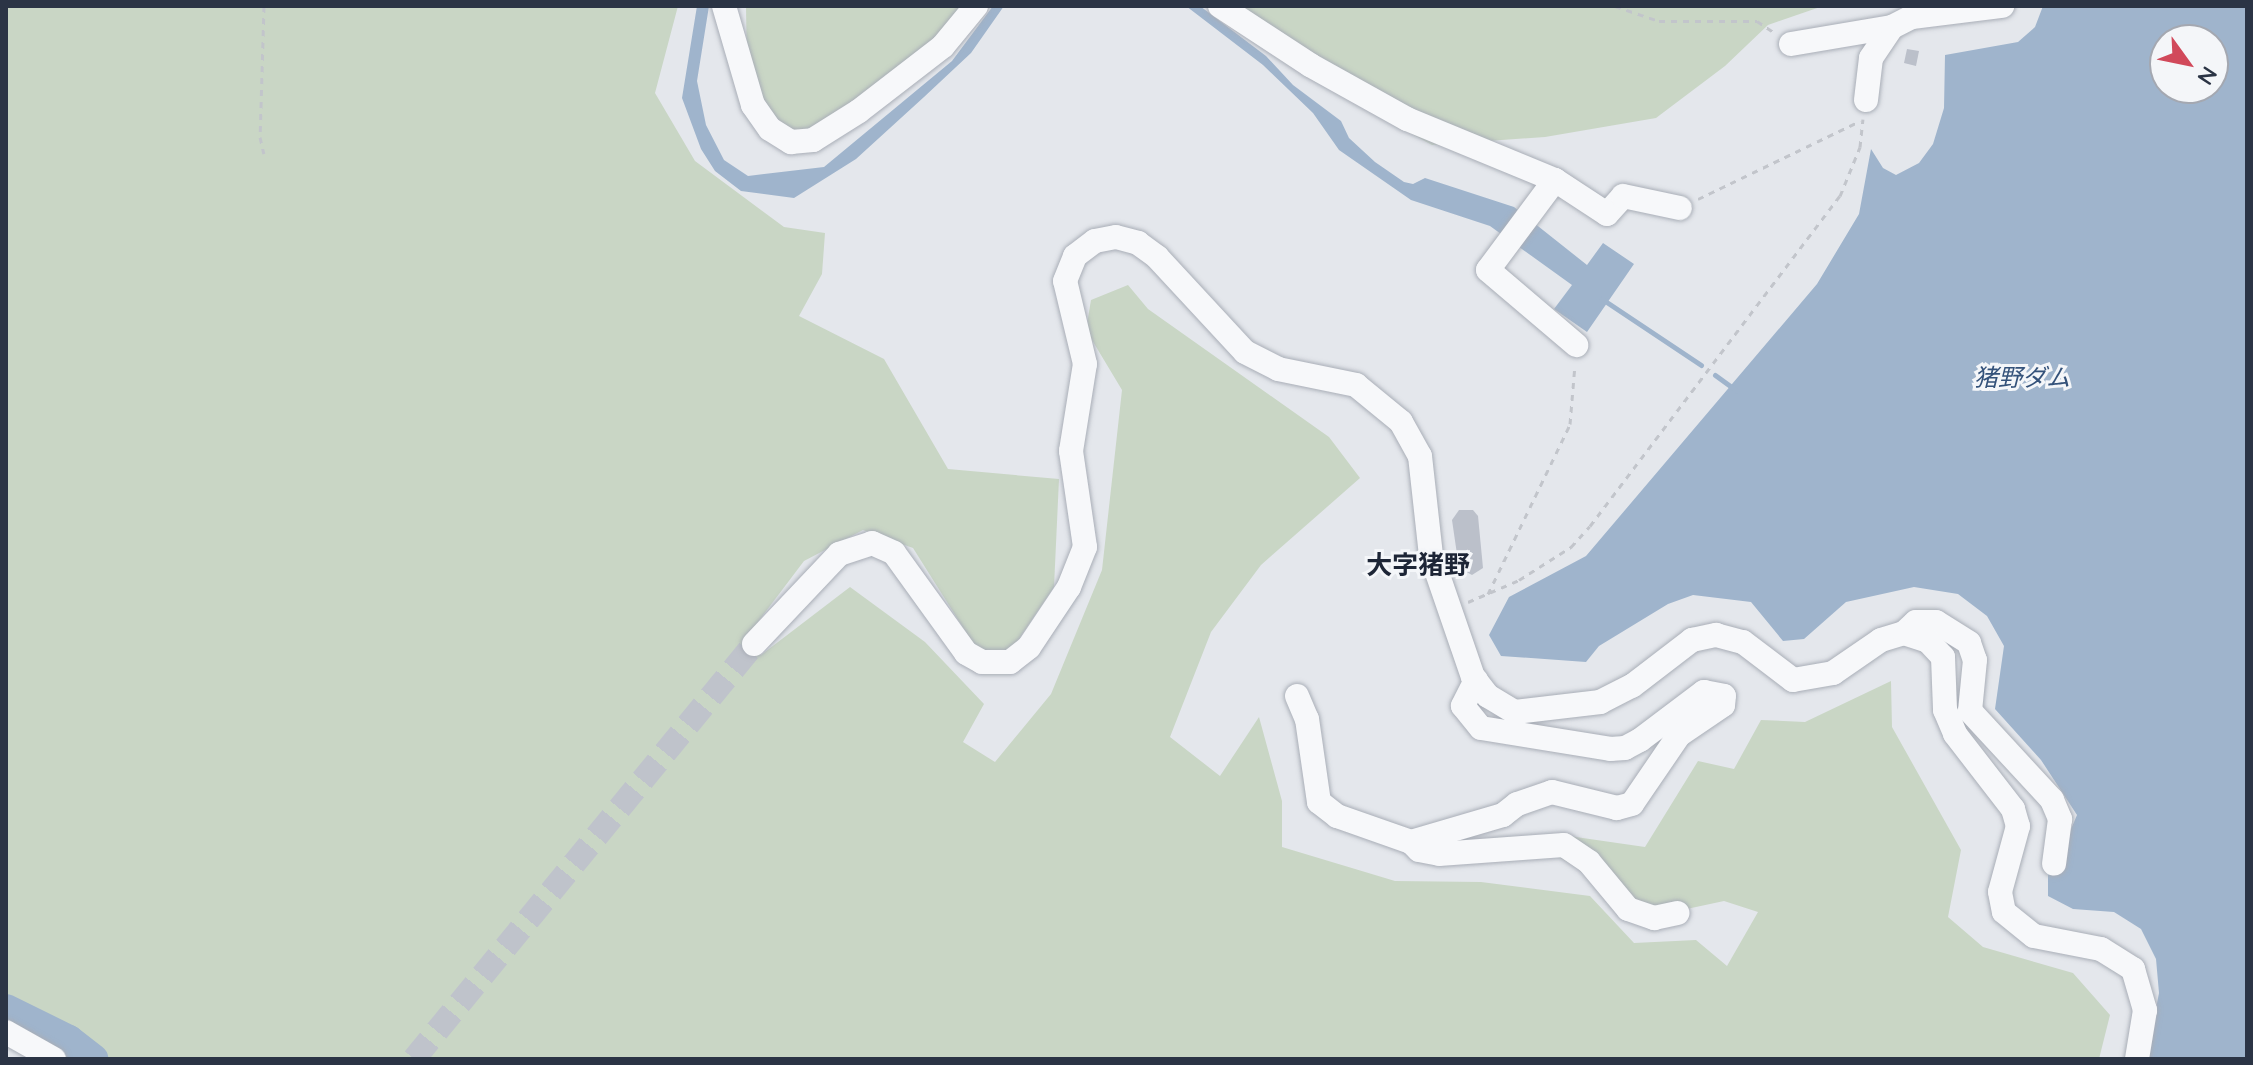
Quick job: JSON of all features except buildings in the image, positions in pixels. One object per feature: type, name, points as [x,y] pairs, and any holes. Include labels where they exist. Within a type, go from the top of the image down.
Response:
[{"type":"street","points":[[724,6],[753,105],[770,129],[791,142],[813,140],[859,111],[943,46],[976,6]]},
{"type":"street","points":[[1220,6],[1407,119],[1555,180],[1607,214],[1623,196],[1680,208]]},
{"type":"street","points":[[1791,44],[1892,27],[1912,17],[2002,6]]},
{"type":"street","points":[[1864,110],[1871,58],[1892,27]]},
{"type":"street","points":[[1555,180],[1488,270],[1576,345]]},
{"type":"street","points":[[754,644],[839,554],[872,543],[894,553],[966,653],[982,662],[1010,662],[1029,647],[1069,587],[1085,547],[1071,451],[1085,364],[1065,281],[1075,256],[1095,241],[1116,237],[1157,257],[1245,352],[1278,369],[1356,385],[1401,422],[1420,456],[1431,555],[1476,680],[1515,712],[1600,702],[1632,686],[1692,640],[1716,635],[1743,642],[1793,680],[1833,673],[1881,640],[1904,633],[1916,622],[1936,622],[1969,643],[1975,660],[1970,711],[2052,800],[2060,819],[2054,864]]},
{"type":"street","points":[[1904,633],[1928,641],[1943,657],[1945,710],[1955,734],[2013,809],[2018,826],[2000,892],[2004,912],[2034,936],[2101,949],[2133,969],[2145,1010],[2137,1059]]},
{"type":"street","points":[[1411,842],[1503,815],[1517,804],[1552,792],[1617,808],[1632,804],[1679,735],[1723,705],[1724,696],[1704,692],[1640,740],[1625,748],[1610,749],[1481,728],[1463,706],[1476,680]]},
{"type":"street","points":[[1297,696],[1307,719],[1319,802],[1337,816],[1439,854],[1564,845],[1589,862],[1628,909],[1654,918],[1677,913]]},
{"type":"street","points":[[6,1032],[54,1059]]},
{"type":"path","points":[[264,6],[264,154]]},
{"type":"path","points":[[1615,6],[1659,21],[1757,21],[1791,44]]},
{"type":"path","points":[[1680,208],[1864,110]]},
{"type":"path","points":[[1452,608],[1488,594],[1550,560],[1590,526],[1840,196],[1860,147],[1864,110]]},
{"type":"path","points":[[1488,594],[1570,424],[1576,345]]},
{"type":"green space","points":[[6,6],[678,6],[655,93],[695,161],[784,227],[825,233],[822,274],[799,316],[884,359],[948,469],[1059,479],[1054,587],[1000,667],[979,653],[913,548],[863,530],[804,561],[742,643],[761,655],[850,587],[925,642],[984,704],[963,742],[995,762],[1051,694],[1102,570],[1122,390],[1086,330],[1091,300],[1128,285],[1148,309],[1329,437],[1360,478],[1261,565],[1211,632],[1170,737],[1220,776],[1259,717],[1282,801],[1282,847],[1395,881],[1481,882],[1590,896],[1634,943],[1696,940],[1727,966],[1758,912],[1724,901],[1682,910],[1648,907],[1553,854],[1555,834],[1645,847],[1698,761],[1734,769],[1761,720],[1805,722],[1891,681],[1892,727],[1961,850],[1948,917],[1983,947],[2073,973],[2110,1015],[2099,1059],[88,1059],[6,1002]]},
{"type":"green space","points":[[746,6],[986,6],[809,135],[780,130],[747,71]]},
{"type":"green space","points":[[1211,6],[1823,6],[1768,25],[1725,66],[1656,118],[1545,137],[1432,145],[1312,79]]},
{"type":"water","points":[[697,6],[709,6],[697,81],[706,125],[724,160],[748,176],[824,167],[952,61],[993,6],[1004,6],[971,53],[924,97],[856,159],[794,198],[741,191],[715,171],[701,149],[682,98]]},
{"type":"water","points":[[1186,6],[1200,6],[1266,56],[1293,85],[1341,121],[1349,138],[1375,162],[1404,182],[1413,184],[1425,178],[1514,207],[1587,265],[1603,243],[1634,264],[1587,332],[1554,309],[1572,285],[1490,226],[1411,200],[1339,150],[1313,113],[1263,65]]},
{"type":"water","name":"猪野ダム","points":[[2043,6],[2247,6],[2247,1059],[2146,1059],[2159,993],[2156,959],[2141,929],[2114,912],[2073,909],[2048,896],[2048,851],[2063,848],[2077,815],[2041,760],[1995,709],[2004,646],[1987,616],[1958,594],[1914,587],[1846,602],[1804,639],[1783,641],[1751,602],[1693,595],[1668,604],[1599,646],[1586,662],[1501,656],[1489,635],[1509,597],[1586,556],[1817,284],[1859,214],[1871,149],[1883,168],[1896,175],[1919,163],[1933,144],[1944,108],[1945,55],[2018,42],[2035,27]]},
{"type":"waterway","points":[[1602,299],[1701,365]]},
{"type":"waterway","points":[[1715,375],[1736,390]]},
{"type":"waterway","points":[[6,1009],[69,1040],[93,1059]]},
{"type":"tunnel","points":[[414,1059],[754,644]]},
{"type":"district","name":"大字猪野","points":[[1418,565]]}]
